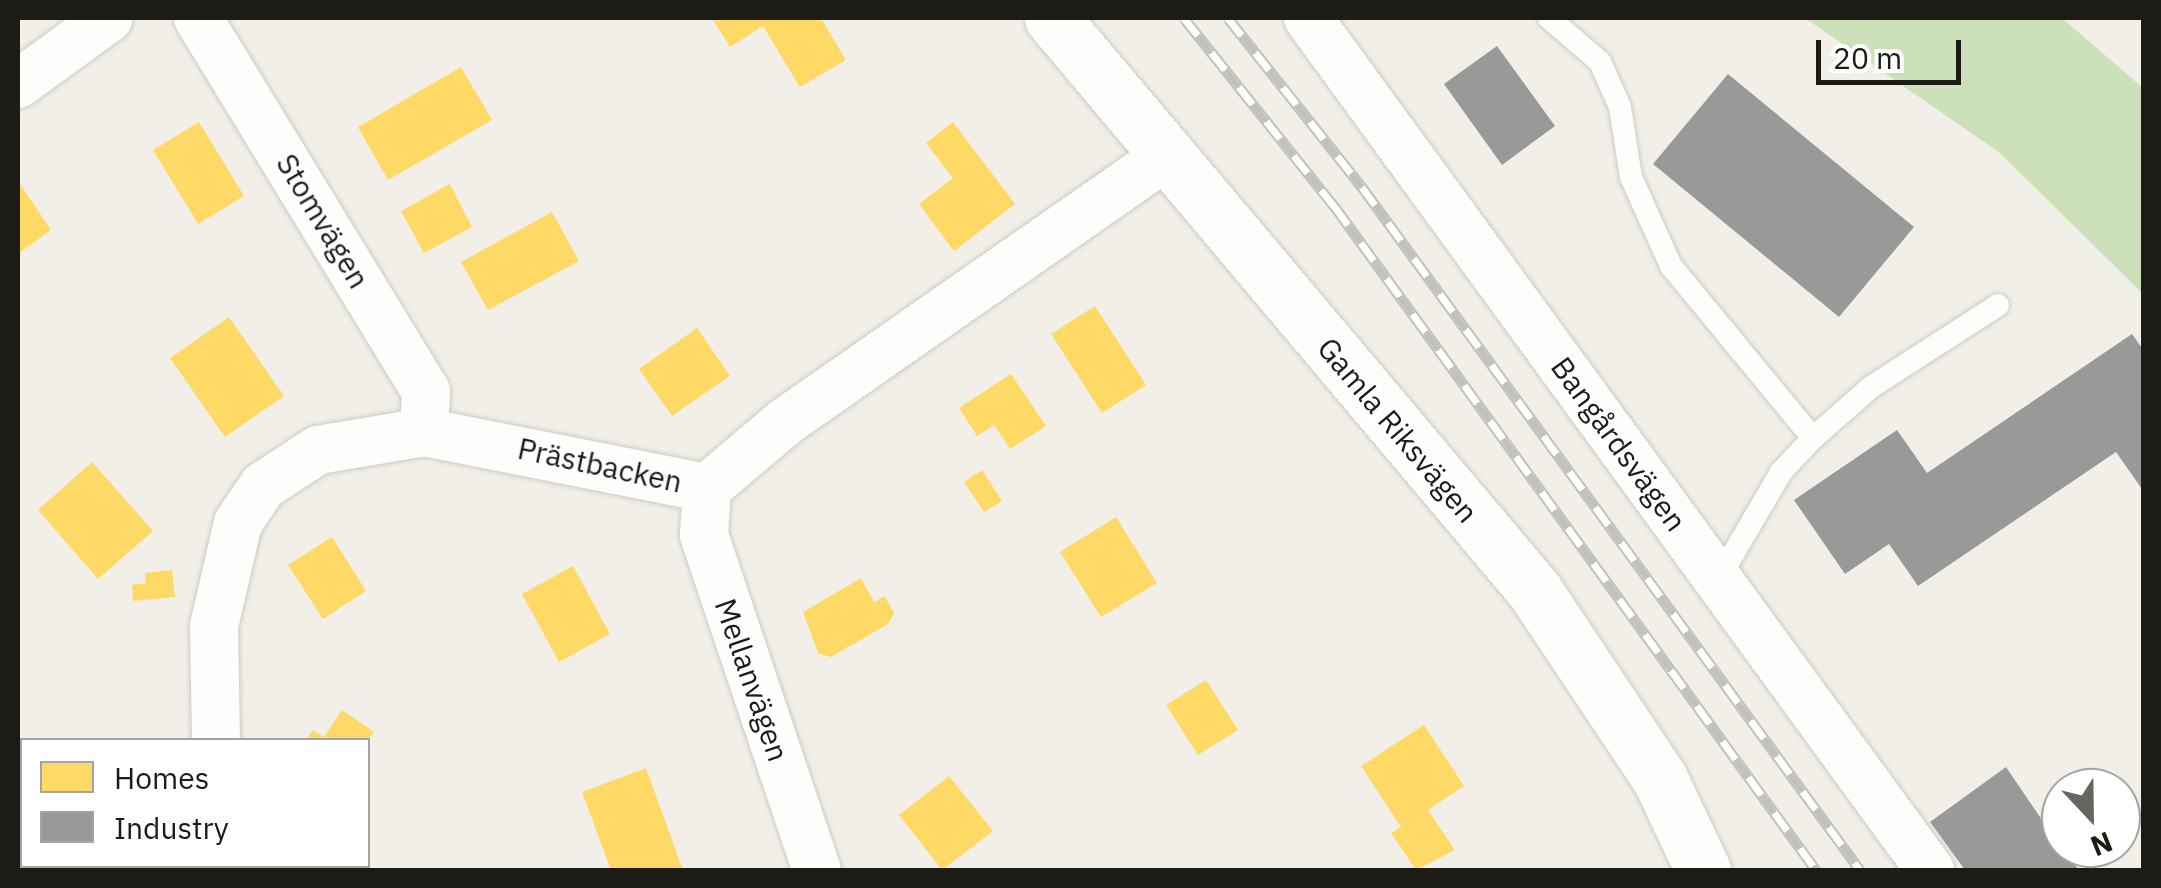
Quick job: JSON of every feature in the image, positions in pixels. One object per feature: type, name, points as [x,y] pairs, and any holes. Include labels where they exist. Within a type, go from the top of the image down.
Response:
[{"type":"street","points":[[18,84],[108,18]]},
{"type":"street","name":"Stomvägen","points":[[198,18],[426,392],[424,432]]},
{"type":"street","name":"Gamla Riksvägen","points":[[1052,18],[1534,590],[1660,778],[1704,870]]},
{"type":"street","name":"Bangårdsvägen","points":[[1308,18],[1930,870]]},
{"type":"street","name":"Prästbacken","points":[[216,738],[214,626],[238,524],[263,486],[318,450],[424,432],[707,488],[785,422],[1167,156]]},
{"type":"street","name":"Mellanvägen","points":[[707,488],[704,535],[817,870]]},
{"type":"lane","points":[[1548,18],[1600,62],[1620,106],[1631,177],[1671,266],[1813,438]]},
{"type":"lane","points":[[1718,580],[1782,472],[1813,438],[1871,387],[1998,305]]},
{"type":"green space","points":[[1805,18],[2062,18],[2143,88],[2143,294],[2000,153]]},
{"type":"building: Homes","points":[[712,18],[821,18],[846,60],[800,87],[763,26],[730,47]]},
{"type":"building: Homes","points":[[461,67],[492,120],[388,180],[358,127]]},
{"type":"building: Homes","points":[[199,122],[244,196],[198,224],[153,150]]},
{"type":"building: Homes","points":[[953,122],[1015,204],[954,251],[919,204],[953,178],[926,143]]},
{"type":"building: Homes","points":[[18,181],[51,230],[18,254]]},
{"type":"building: Homes","points":[[450,184],[472,227],[424,253],[401,211]]},
{"type":"building: Homes","points":[[552,212],[579,261],[488,310],[461,262]]},
{"type":"building: Homes","points":[[1095,306],[1146,385],[1102,413],[1051,334]]},
{"type":"building: Homes","points":[[229,317],[284,396],[225,437],[170,358]]},
{"type":"building: Homes","points":[[697,328],[730,376],[672,416],[639,369]]},
{"type":"building: Homes","points":[[1011,374],[1046,426],[1010,449],[994,425],[977,436],[959,408]]},
{"type":"building: Homes","points":[[92,462],[153,531],[98,579],[38,510]]},
{"type":"building: Homes","points":[[982,470],[1002,501],[984,512],[964,482]]},
{"type":"building: Homes","points":[[1116,517],[1157,583],[1101,617],[1060,552]]},
{"type":"building: Homes","points":[[332,537],[366,591],[323,619],[288,565]]},
{"type":"building: Homes","points":[[573,566],[610,634],[559,662],[522,594]]},
{"type":"building: Homes","points":[[172,570],[175,597],[133,601],[132,585],[146,583],[145,573]]},
{"type":"building: Homes","points":[[861,578],[874,602],[885,596],[894,613],[888,624],[831,657],[818,653],[803,612]]},
{"type":"building: Homes","points":[[1206,680],[1238,730],[1198,755],[1166,705]]},
{"type":"building: Homes","points":[[342,710],[374,732],[370,738],[307,738],[313,730],[324,737]]},
{"type":"building: Homes","points":[[1424,725],[1464,786],[1428,810],[1455,850],[1416,870],[1391,833],[1401,827],[1361,766]]},
{"type":"building: Homes","points":[[646,768],[683,870],[611,870],[582,792]]},
{"type":"building: Homes","points":[[949,776],[993,831],[942,870],[899,815]]},
{"type":"building: Homes","points":[[162,868],[162,870],[110,870]]},
{"type":"building: Industry","points":[[1497,46],[1555,126],[1502,165],[1444,84]]},
{"type":"building: Industry","points":[[1728,74],[1914,227],[1839,317],[1653,164]]},
{"type":"building: Industry","points":[[2132,334],[2144,351],[2144,492],[2116,452],[1918,586],[1889,544],[1845,574],[1794,500],[1897,430],[1927,473]]},
{"type":"building: Industry","points":[[2006,767],[2041,819],[2041,868],[2079,870],[1965,870],[1930,822]]},
{"type":"railway","points":[[1184,18],[1335,207],[1816,870]]},
{"type":"railway","points":[[1228,18],[1362,187],[1860,870]]}]
